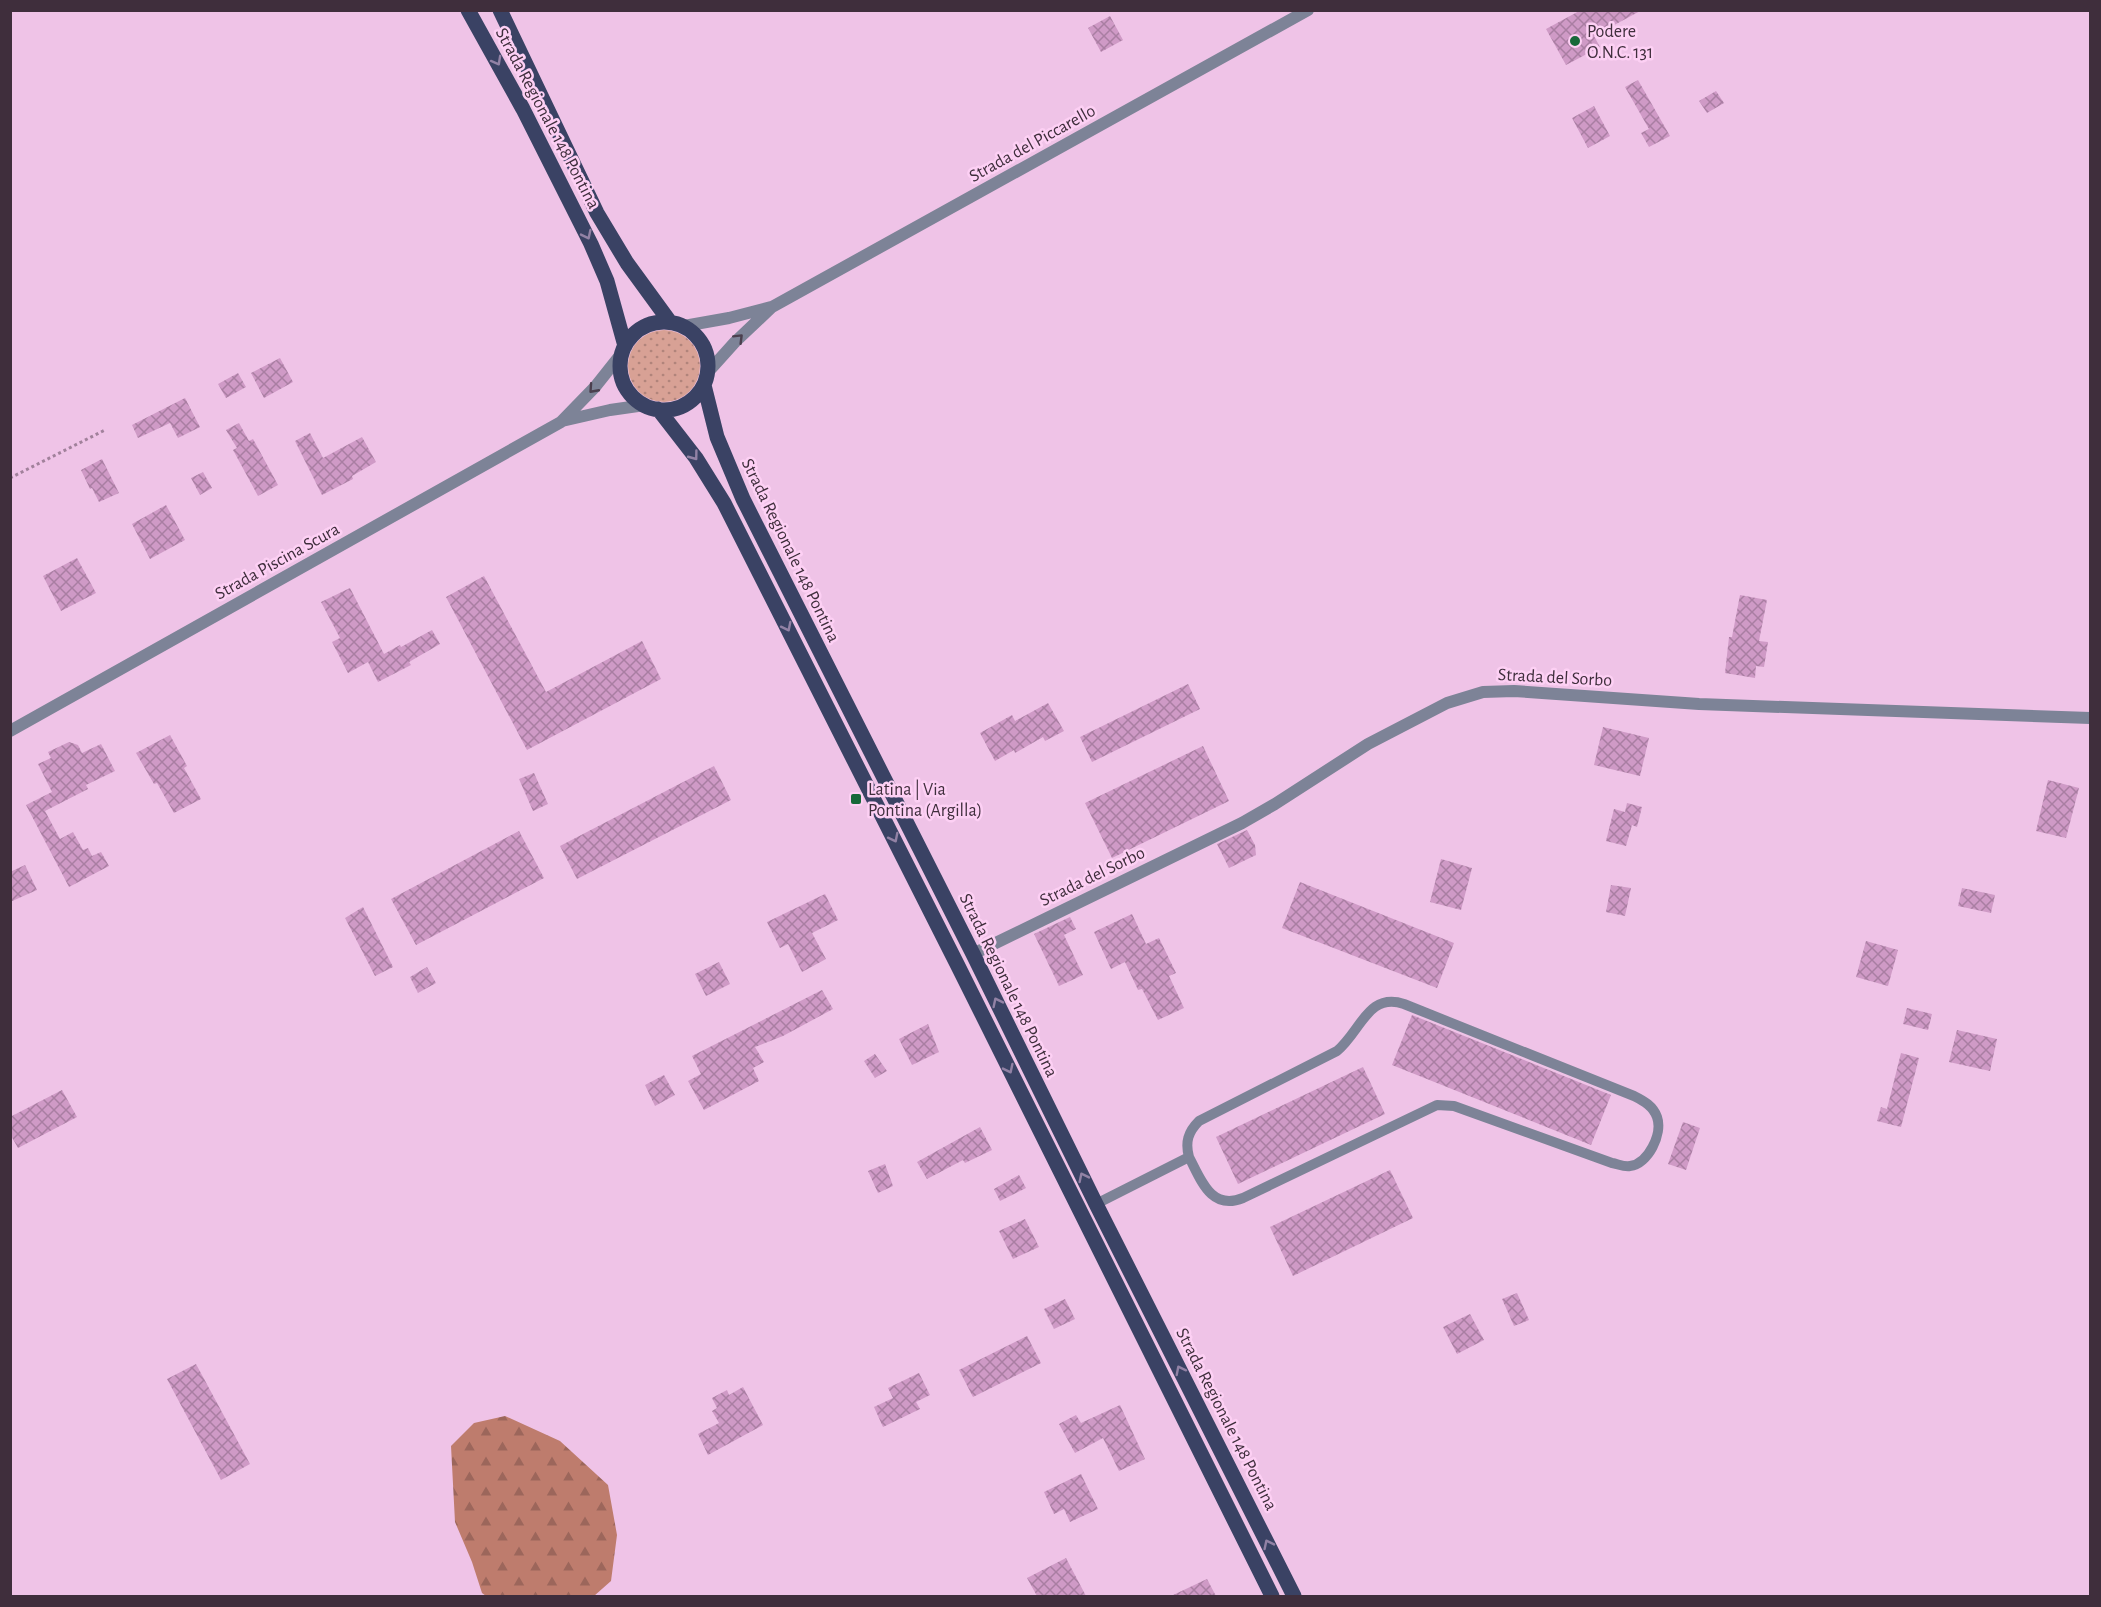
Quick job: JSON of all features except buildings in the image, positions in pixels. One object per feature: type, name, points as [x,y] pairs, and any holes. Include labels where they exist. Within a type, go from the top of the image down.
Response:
[{"type":"main road","name":"Strada Regionale 148 Pontina","points":[[468,10],[523,109],[591,244],[610,292],[623,350],[621,373],[626,386],[634,397],[652,407],[696,458],[724,502],[1272,1596]]},
{"type":"main road","name":"Strada Regionale 148 Pontina","points":[[500,10],[607,230],[632,271],[677,324],[695,334],[703,345],[708,358],[706,378],[717,437],[740,493],[1294,1596]]},
{"type":"main road","points":[[623,350],[633,335],[644,326],[657,322],[677,324]]},
{"type":"main road","points":[[652,407],[672,409],[685,405],[696,396],[706,378]]},
{"type":"street","name":"Strada del Piccarello","points":[[706,378],[735,342],[772,307],[1308,10]]},
{"type":"street","name":"Strada del Piccarello","points":[[677,324],[729,318],[772,307]]},
{"type":"street","name":"Strada Piscina Scura","points":[[561,422],[595,387],[623,350]]},
{"type":"street","name":"Strada Piscina Scura","points":[[10,730],[561,422],[610,410],[652,407]]},
{"type":"street","name":"Strada del Sorbo","points":[[973,954],[1251,818],[1381,737],[1447,703],[1472,694],[1514,691],[1699,704],[2091,718]]},
{"type":"lane","points":[[1389,1000],[1634,1096],[1648,1104],[1659,1124],[1650,1150],[1638,1164],[1629,1166],[1612,1163],[1454,1106],[1437,1105],[1243,1198],[1231,1201],[1217,1198],[1207,1190],[1189,1157],[1187,1141],[1189,1133],[1199,1121],[1337,1051],[1371,1009],[1389,1000]]},
{"type":"lane","points":[[1096,1204],[1189,1157]]},
{"type":"path","points":[[10,478],[105,430]]},
{"type":"shaded area","points":[[671,330],[690,340],[698,352],[700,366],[698,380],[690,392],[678,400],[657,402],[638,392],[630,380],[628,359],[638,340],[650,332]]},
{"type":"green space","points":[[505,1416],[560,1441],[608,1485],[617,1535],[611,1581],[594,1596],[486,1596],[482,1593],[455,1522],[451,1446],[474,1423]]},
{"type":"place","name":"Podere O.N.C. 131","points":[[1575,41]]},
{"type":"place","name":"Latina | Via Pontina (Argilla)","points":[[856,799]]}]
